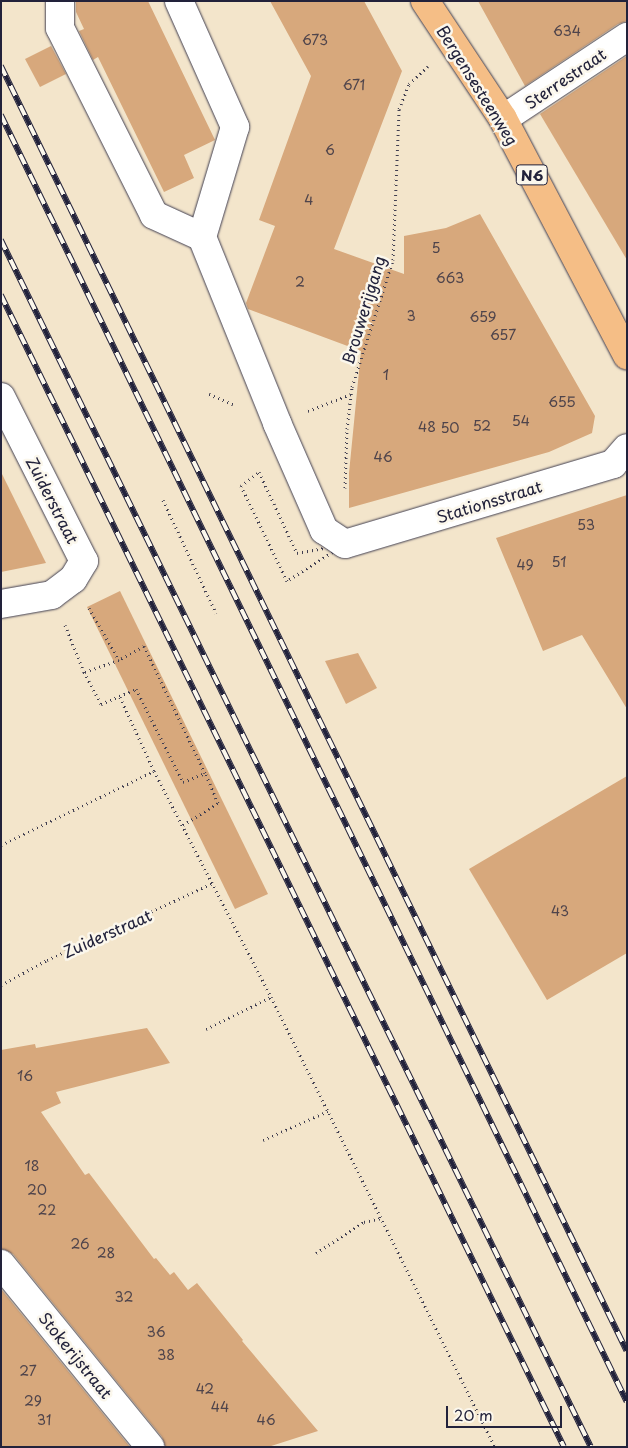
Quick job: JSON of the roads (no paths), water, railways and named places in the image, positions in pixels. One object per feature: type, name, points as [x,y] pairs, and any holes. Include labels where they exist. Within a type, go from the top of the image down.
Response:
[{"type":"main road","name":"Bergensesteenweg","points":[[425,1],[502,119],[627,355]]},
{"type":"street","points":[[60,1],[60,28],[154,215],[202,237],[234,127],[179,1]]},
{"type":"street","name":"Sterrestraat","points":[[502,119],[627,37]]},
{"type":"street","name":"Stationsstraat","points":[[202,237],[277,423],[324,530],[345,540],[614,464],[627,448]]},
{"type":"street","name":"Zuiderstraat","points":[[1,398],[84,561],[62,587],[1,604]]},
{"type":"street","name":"Stokerijstraat","points":[[1,1264],[150,1447]]},
{"type":"railway","points":[[1,66],[627,1351]]},
{"type":"railway","points":[[1,115],[627,1402]]},
{"type":"railway","points":[[1,240],[591,1447]]},
{"type":"railway","points":[[1,295],[564,1447]]}]
